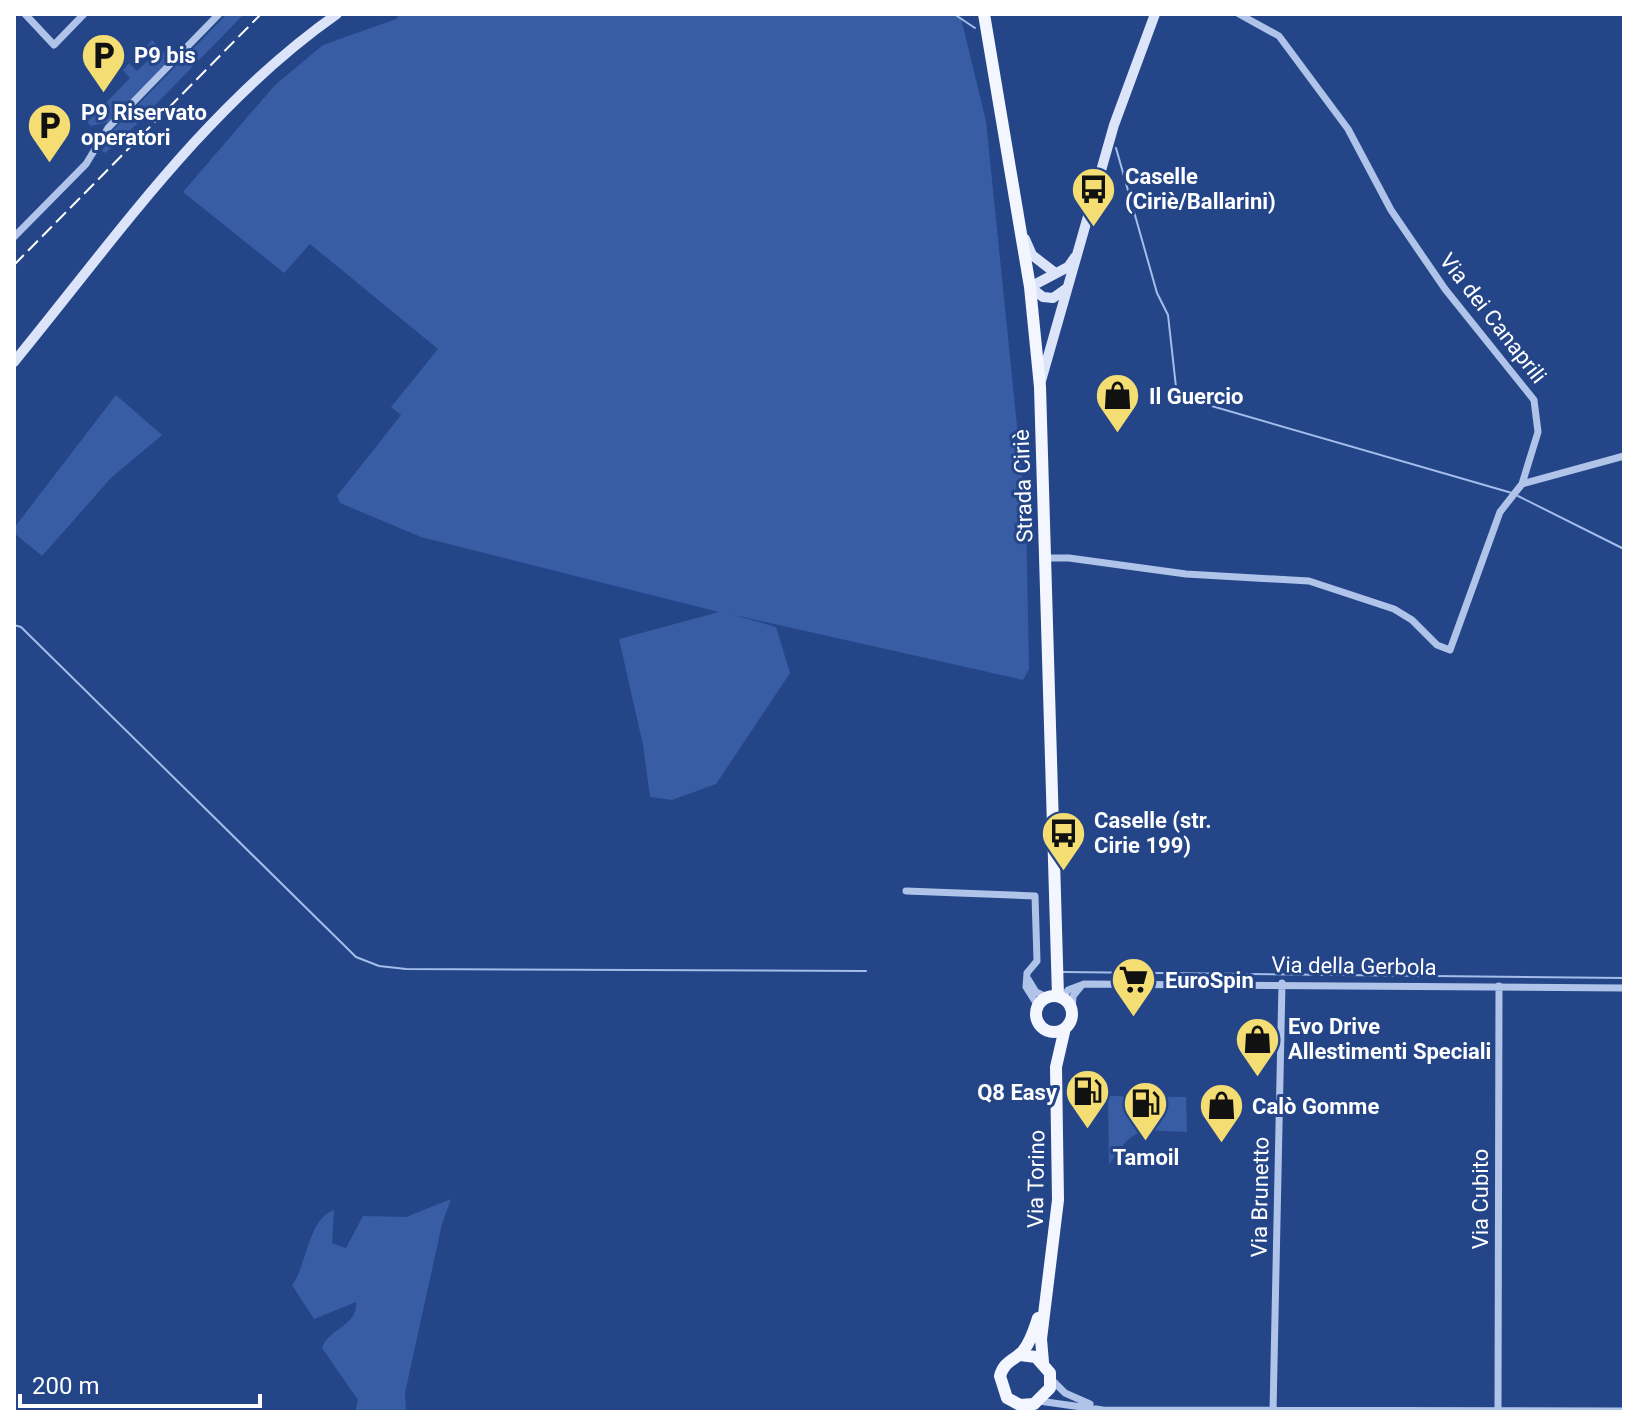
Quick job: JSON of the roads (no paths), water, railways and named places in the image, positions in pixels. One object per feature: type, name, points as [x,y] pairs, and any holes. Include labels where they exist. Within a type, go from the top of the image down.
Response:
[{"type":"main road","points":[[984,14],[1030,287],[1040,387]]},
{"type":"main road","name":"Strada Ciriè","points":[[1040,387],[1055,975],[1051,998]]},
{"type":"main road","points":[[1051,998],[1072,1012],[1065,1028],[1054,1032],[1043,1028],[1036,1018],[1051,998]]},
{"type":"main road","name":"Via Torino","points":[[1043,1028],[1051,1041],[1056,1067],[1058,1200],[1041,1339],[1043,1362]]},
{"type":"main road","name":"Via Torino","points":[[1056,1067],[1065,1028]]},
{"type":"main road","name":"Via Torino","points":[[1020,1355],[1031,1339],[1047,1291]]},
{"type":"main road","points":[[1005,1412],[1007,1398],[1000,1376],[1006,1362],[1020,1355],[1043,1362],[1051,1379],[1050,1388],[1030,1406],[1007,1398]]},
{"type":"street","points":[[25,14],[54,45],[84,14]]},
{"type":"street","points":[[17,233],[86,164],[108,128],[219,14]]},
{"type":"street","points":[[14,362],[243,89],[274,60],[337,14]]},
{"type":"street","name":"Strada Ciriè","points":[[1040,387],[1112,131],[1155,14]]},
{"type":"street","name":"Via dei Canaprili","points":[[1045,558],[1069,558],[1186,574],[1309,581],[1394,609],[1412,620],[1437,645],[1450,650],[1500,512],[1522,484],[1538,432],[1534,400],[1445,289],[1391,210],[1348,129],[1279,36],[1239,14]]},
{"type":"street","points":[[1021,229],[1032,255],[1054,272]]},
{"type":"street","points":[[1070,284],[1053,298],[1043,297],[1030,287],[1073,261],[1083,236]]},
{"type":"street","points":[[1522,484],[1624,456]]},
{"type":"street","points":[[906,891],[1035,896],[1037,961],[1027,977],[1036,992],[1051,998],[1084,984]]},
{"type":"street","name":"Via della Gerbola","points":[[1084,984],[1282,983],[1624,988]]},
{"type":"street","name":"Via Brunetto","points":[[1273,1412],[1282,983]]},
{"type":"street","points":[[1072,1012],[1073,996],[1084,984]]},
{"type":"street","name":"Via Cubito","points":[[1498,1411],[1499,986]]},
{"type":"street","points":[[1051,1379],[1065,1393],[1103,1410]]},
{"type":"street","points":[[1030,1406],[1273,1412],[1624,1411]]},
{"type":"waterway","points":[[954,14],[975,28]]},
{"type":"waterway","points":[[1116,148],[1157,293],[1168,315],[1177,396],[1512,493]]},
{"type":"waterway","points":[[1518,496],[1624,549]]},
{"type":"waterway","points":[[14,625],[21,627],[356,957],[379,966],[406,969],[866,971]]},
{"type":"waterway","points":[[1063,972],[1624,978]]},
{"type":"railway","points":[[14,265],[261,14]]},
{"type":"place","name":"P9 bis","points":[[103,94]]},
{"type":"place","name":"P9 Riservato operatori","points":[[50,164]]},
{"type":"place","name":"Caselle (Ciriè/Ballarini)","points":[[1094,228]]},
{"type":"place","name":"Il Guercio","points":[[1118,435]]},
{"type":"place","name":"Caselle (str. Cirie 199)","points":[[1063,872]]},
{"type":"place","name":"EuroSpin","points":[[1134,1019]]},
{"type":"place","name":"Evo Drive Allestimenti Speciali","points":[[1257,1078]]},
{"type":"place","name":"Q8 Easy","points":[[1088,1131]]},
{"type":"place","name":"Tamoil","points":[[1146,1143]]},
{"type":"place","name":"Calò Gomme","points":[[1221,1145]]}]
